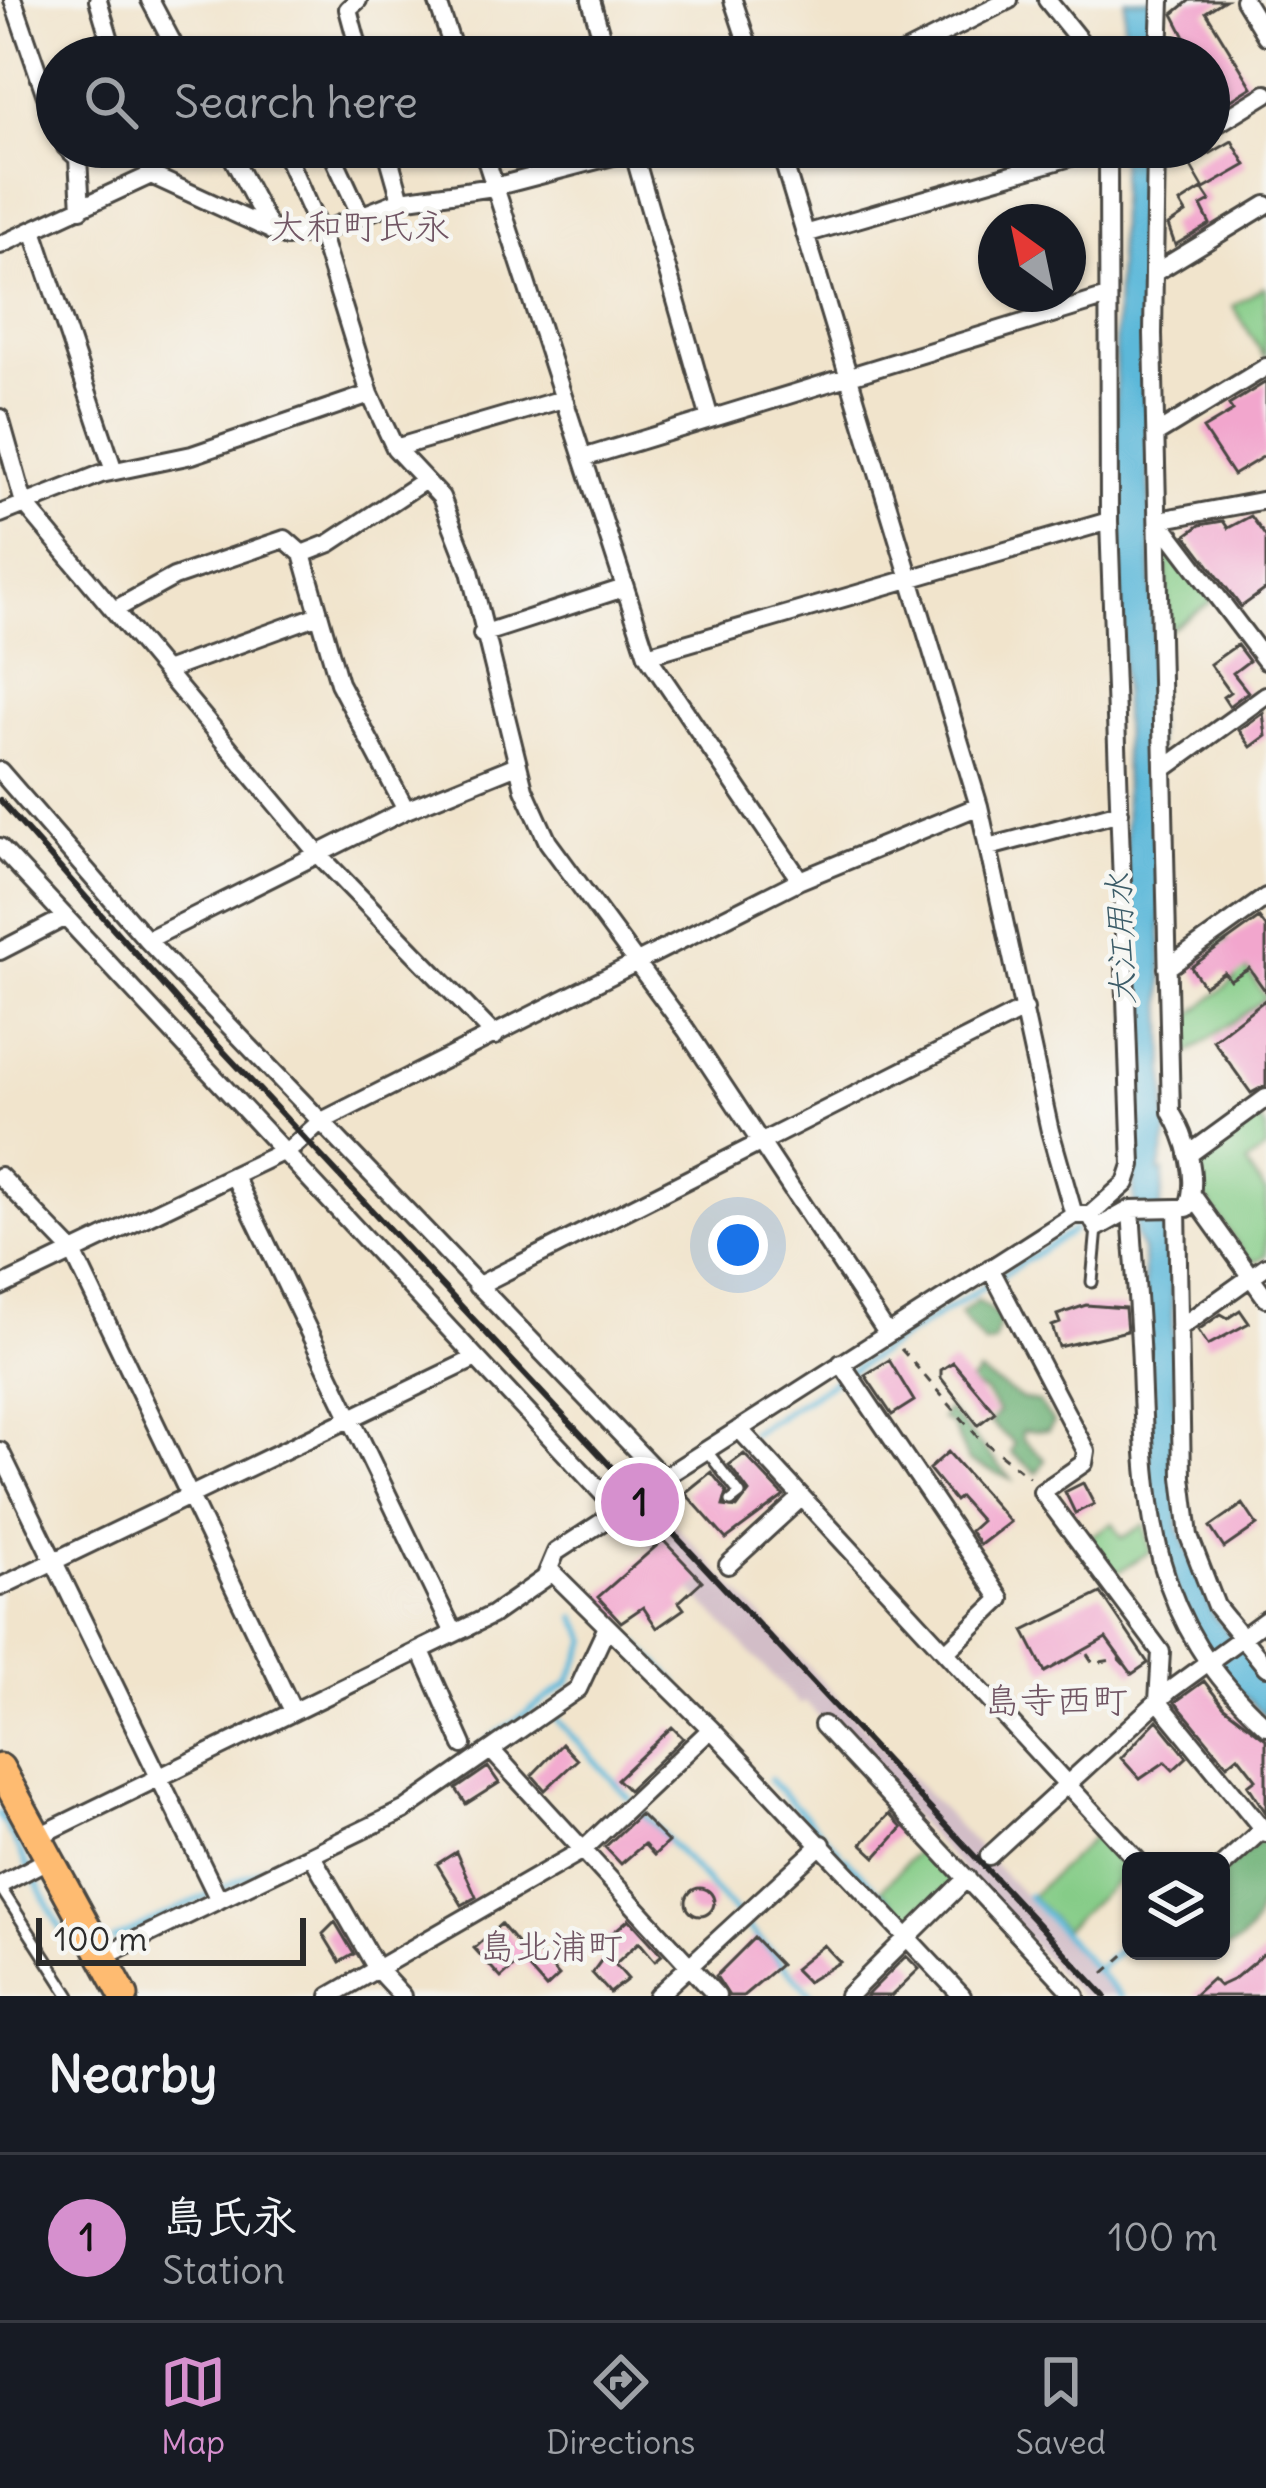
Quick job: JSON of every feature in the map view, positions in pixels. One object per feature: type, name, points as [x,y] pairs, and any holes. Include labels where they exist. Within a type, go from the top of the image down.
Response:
[{"type":"main road","points":[[0,1768],[36,1859],[124,1996]]},
{"type":"street","points":[[13,0],[36,67]]},
{"type":"street","points":[[98,0],[109,36]]},
{"type":"street","points":[[150,0],[169,36]]},
{"type":"street","points":[[355,36],[348,9],[358,0]]},
{"type":"street","points":[[437,0],[449,36]]},
{"type":"street","points":[[591,0],[601,36]]},
{"type":"street","points":[[733,0],[745,36]]},
{"type":"street","points":[[938,36],[1009,0]]},
{"type":"street","points":[[1047,0],[1076,36]]},
{"type":"street","points":[[1160,36],[1161,0]]},
{"type":"street","points":[[1244,0],[1266,36]]},
{"type":"street","points":[[1230,116],[1266,94]]},
{"type":"street","points":[[79,168],[81,209]]},
{"type":"street","points":[[150,168],[151,175]]},
{"type":"street","points":[[238,168],[271,231]]},
{"type":"street","points":[[292,168],[320,232],[370,394],[395,448],[441,497],[470,571],[517,765],[548,842],[759,1139],[894,1340]]},
{"type":"street","points":[[339,168],[361,216]]},
{"type":"street","points":[[392,168],[400,200]]},
{"type":"street","points":[[488,168],[647,655],[800,880]]},
{"type":"street","points":[[151,175],[286,237],[320,232],[400,200],[494,187],[564,168]]},
{"type":"street","points":[[643,168],[710,419]]},
{"type":"street","points":[[785,168],[980,806],[1050,1131],[1087,1219]]},
{"type":"street","points":[[805,234],[1033,168]]},
{"type":"street","points":[[0,771],[147,940],[477,1286],[491,1293],[663,1478],[1087,1219],[1126,1183],[1132,1165],[1109,520],[1106,168]]},
{"type":"street","points":[[1087,1219],[1131,1209],[1187,1208],[1193,1196],[1184,1132],[1172,1112],[1156,434],[1156,168]]},
{"type":"street","points":[[0,245],[151,175]]},
{"type":"street","points":[[1154,273],[1266,205]]},
{"type":"street","points":[[33,230],[113,471]]},
{"type":"street","points":[[583,458],[1104,298]]},
{"type":"street","points":[[1156,434],[1266,367]]},
{"type":"street","points":[[0,514],[113,471],[192,455],[370,394]]},
{"type":"street","points":[[395,448],[563,399]]},
{"type":"street","points":[[0,418],[24,503],[319,855],[495,1036]]},
{"type":"street","points":[[302,554],[330,543],[425,481]]},
{"type":"street","points":[[1159,520],[1266,500]]},
{"type":"street","points":[[647,655],[1109,520]]},
{"type":"street","points":[[1159,520],[1266,661]]},
{"type":"street","points":[[114,610],[174,577],[284,539],[302,554],[339,683],[406,810]]},
{"type":"street","points":[[482,634],[624,588]]},
{"type":"street","points":[[165,671],[320,614]]},
{"type":"street","points":[[1165,768],[1266,695]]},
{"type":"street","points":[[147,940],[406,810],[517,765]]},
{"type":"street","points":[[0,1287],[285,1152],[320,1122],[800,880],[980,806]]},
{"type":"street","points":[[989,847],[1120,812]]},
{"type":"street","points":[[0,847],[619,1511],[556,1552],[545,1578],[492,1615],[157,1777],[0,1886]]},
{"type":"street","points":[[1167,968],[1266,897]]},
{"type":"street","points":[[0,952],[64,918]]},
{"type":"street","points":[[477,1286],[759,1139],[1025,1009]]},
{"type":"street","points":[[1188,1155],[1266,1098]]},
{"type":"street","points":[[0,1176],[73,1252],[293,1711]]},
{"type":"street","points":[[234,1176],[454,1633]]},
{"type":"street","points":[[1193,1196],[1258,1271],[1266,1298]]},
{"type":"street","points":[[1172,1208],[1189,1536],[1216,1606],[1237,1640],[1266,1667]]},
{"type":"street","points":[[1131,1209],[1150,1527],[1174,1603],[1208,1662],[1266,1726]]},
{"type":"street","points":[[1179,1328],[1258,1271]]},
{"type":"street","points":[[994,1276],[1086,1451],[1084,1463],[1042,1492],[1161,1652],[1158,1701],[1264,1831],[1230,1859]]},
{"type":"street","points":[[0,1587],[476,1358]]},
{"type":"street","points":[[846,1370],[1001,1598],[946,1652]]},
{"type":"street","points":[[739,1429],[1130,1852]]},
{"type":"street","points":[[0,1451],[216,1894]]},
{"type":"street","points":[[728,1564],[802,1497]]},
{"type":"street","points":[[549,1569],[822,1844],[962,1996]]},
{"type":"street","points":[[988,1856],[1158,1701],[1266,1620]]},
{"type":"street","points":[[101,1957],[216,1894],[312,1856],[404,1810],[578,1689],[607,1627]]},
{"type":"street","points":[[421,1651],[464,1745]]},
{"type":"street","points":[[823,1725],[1076,1996]]},
{"type":"street","points":[[330,1996],[583,1850],[711,1730]]},
{"type":"street","points":[[492,1751],[717,1996]]},
{"type":"street","points":[[657,1996],[822,1844]]},
{"type":"street","points":[[312,1856],[377,1969],[402,1996]]},
{"type":"street","points":[[848,1996],[967,1878]]},
{"type":"lane","points":[[1087,1219],[1092,1282]]},
{"type":"lane","points":[[706,1450],[740,1493],[731,1501]]},
{"type":"lane","points":[[0,1886],[70,1996]]},
{"type":"path","points":[[894,1340],[977,1436],[1042,1492]]},
{"type":"path","points":[[619,1511],[628,1511],[663,1478]]},
{"type":"path","points":[[1087,1654],[1094,1663],[1119,1659],[1128,1669]]},
{"type":"path","points":[[1104,1973],[1122,1957]]},
{"type":"shaded area","points":[[650,1498],[1118,1996],[1080,1996],[805,1702],[800,1705],[630,1526],[629,1516]]},
{"type":"green space","points":[[1266,290],[1265,358],[1233,306]]},
{"type":"green space","points":[[1173,544],[1212,601],[1168,631],[1166,547]]},
{"type":"green space","points":[[1225,936],[1266,998],[1179,1060],[1179,1025],[1235,979],[1212,945]]},
{"type":"green space","points":[[1256,1115],[1266,1129],[1266,1149],[1246,1164],[1266,1193],[1266,1255],[1258,1261],[1248,1259],[1197,1185],[1195,1157]]},
{"type":"green space","points":[[978,1300],[1001,1319],[994,1342],[984,1344],[960,1314]]},
{"type":"green space","points":[[979,1373],[1022,1399],[1038,1402],[1054,1423],[1048,1431],[1022,1431],[1022,1438],[1045,1460],[1037,1473],[1011,1453],[1014,1443],[990,1423],[998,1412],[985,1392],[968,1385]]},
{"type":"green space","points":[[947,1409],[1012,1480],[968,1461],[952,1425],[941,1419]]},
{"type":"green space","points":[[1113,1523],[1122,1538],[1144,1525],[1151,1551],[1112,1576],[1084,1540]]},
{"type":"green space","points":[[1101,1830],[1122,1852],[1122,1877],[1063,1930],[1031,1896]]},
{"type":"green space","points":[[1266,1840],[1260,1906],[1247,1935],[1230,1946],[1230,1866],[1258,1841]]},
{"type":"green space","points":[[925,1842],[959,1876],[915,1926],[881,1890]]},
{"type":"water","points":[[1125,0],[1153,0],[1152,36],[1124,36]]},
{"type":"water","points":[[1120,168],[1149,168],[1145,334],[1167,1136],[1159,1172],[1164,1172],[1159,1222],[1170,1237],[1179,1527],[1213,1615],[1266,1678],[1266,1717],[1222,1674],[1183,1615],[1150,1489],[1143,1250],[1136,1238],[1134,1205],[1115,348]]},
{"type":"building","points":[[1190,0],[1225,0],[1206,12],[1221,36],[1184,36],[1173,14]]},
{"type":"building","points":[[1230,51],[1252,87],[1230,101]]},
{"type":"building","points":[[1230,142],[1246,165],[1204,189],[1192,168],[1230,168]]},
{"type":"building","points":[[1202,189],[1210,201],[1201,206],[1210,224],[1175,245],[1168,225],[1186,213],[1180,203]]},
{"type":"building","points":[[1266,382],[1266,455],[1233,475],[1203,429],[1233,411],[1229,405]]},
{"type":"building","points":[[1251,516],[1266,537],[1266,589],[1241,607],[1186,535],[1200,525],[1223,521],[1228,528]]},
{"type":"building","points":[[1237,645],[1249,661],[1233,673],[1248,692],[1229,706],[1223,697],[1230,692],[1210,664]]},
{"type":"building","points":[[1263,713],[1266,736],[1251,747],[1239,730]]},
{"type":"building","points":[[1259,918],[1266,927],[1266,992],[1249,968],[1230,980],[1224,972],[1204,986],[1191,967]]},
{"type":"building","points":[[1266,999],[1266,1085],[1251,1093],[1213,1040]]},
{"type":"building","points":[[1086,1305],[1125,1308],[1127,1331],[1059,1347],[1052,1326],[1060,1323],[1057,1315]]},
{"type":"building","points":[[1240,1310],[1249,1323],[1208,1345],[1198,1330],[1221,1314],[1228,1318]]},
{"type":"building","points":[[889,1360],[914,1401],[892,1415],[865,1375]]},
{"type":"building","points":[[953,1362],[995,1412],[978,1425],[941,1378],[941,1370]]},
{"type":"building","points":[[948,1452],[1010,1522],[980,1545],[970,1531],[981,1521],[960,1497],[955,1501],[929,1469]]},
{"type":"building","points":[[744,1454],[784,1496],[726,1539],[685,1493],[711,1472],[727,1492],[723,1506],[737,1508],[749,1492],[729,1465]]},
{"type":"building","points":[[1083,1483],[1094,1504],[1075,1513],[1065,1492]]},
{"type":"building","points":[[1243,1504],[1257,1525],[1224,1548],[1210,1527]]},
{"type":"building","points":[[663,1540],[702,1581],[679,1602],[684,1609],[657,1628],[643,1607],[621,1622],[598,1597]]},
{"type":"building","points":[[1101,1593],[1148,1663],[1132,1674],[1106,1638],[1045,1672],[1024,1631]]},
{"type":"building","points":[[1204,1681],[1224,1707],[1266,1739],[1266,1813],[1248,1785],[1256,1779],[1238,1756],[1227,1765],[1175,1702]]},
{"type":"building","points":[[1157,1720],[1187,1757],[1173,1770],[1165,1762],[1140,1779],[1121,1758]]},
{"type":"building","points":[[672,1727],[683,1738],[628,1790],[617,1779]]},
{"type":"building","points":[[562,1744],[577,1760],[545,1790],[532,1775]]},
{"type":"building","points":[[488,1767],[499,1783],[466,1804],[456,1789]]},
{"type":"building","points":[[640,1814],[668,1842],[654,1855],[644,1844],[621,1864],[605,1847]]},
{"type":"building","points":[[889,1814],[902,1828],[876,1857],[862,1844]]},
{"type":"building","points":[[456,1852],[476,1897],[462,1905],[437,1864]]},
{"type":"building","points":[[700,1888],[710,1892],[714,1902],[710,1912],[700,1916],[690,1912],[686,1902],[690,1892]]},
{"type":"building","points":[[629,1919],[662,1955],[655,1961],[639,1942],[616,1963],[599,1944]]},
{"type":"building","points":[[335,1922],[354,1954],[340,1962],[323,1934]]},
{"type":"building","points":[[501,1924],[527,1955],[501,1978],[474,1948]]},
{"type":"building","points":[[754,1938],[780,1965],[743,1996],[729,1996],[716,1976]]},
{"type":"building","points":[[824,1945],[840,1962],[807,1982],[794,1969]]},
{"type":"building","points":[[536,1950],[559,1976],[546,1988],[523,1962]]},
{"type":"building","points":[[1266,1952],[1266,1996],[1193,1996],[1212,1979],[1219,1986],[1234,1979]]},
{"type":"building","points":[[606,1954],[628,1979],[610,1993],[592,1973]]},
{"type":"building","points":[[906,1956],[919,1969],[891,1996],[866,1996]]},
{"type":"waterway","points":[[752,1433],[1074,1230]]},
{"type":"waterway","points":[[113,1940],[400,1803],[568,1683],[588,1640],[576,1618]]},
{"type":"waterway","points":[[638,1644],[678,1684]]},
{"type":"waterway","points":[[554,1716],[629,1798]]},
{"type":"waterway","points":[[770,1780],[839,1851]]},
{"type":"waterway","points":[[638,1808],[737,1914]]},
{"type":"waterway","points":[[0,1814],[68,1943],[78,1946]]},
{"type":"waterway","points":[[844,1857],[912,1926]]},
{"type":"waterway","points":[[1028,1896],[1120,1996]]},
{"type":"waterway","points":[[747,1926],[813,1996]]},
{"type":"waterway","points":[[920,1937],[975,1996]]},
{"type":"waterway","points":[[1096,1971],[1122,1947]]},
{"type":"railway","points":[[0,800],[196,1022],[1105,1996]]},
{"type":"place","name":"島氏永","points":[[640,1502]]},
{"type":"district","name":"大和町氏永","points":[[360,226]]},
{"type":"district","name":"島寺西町","points":[[1056,1700]]},
{"type":"district","name":"島北浦町","points":[[551,1946]]},
{"type":"water label","name":"大江用水","points":[[1120,939]]}]
